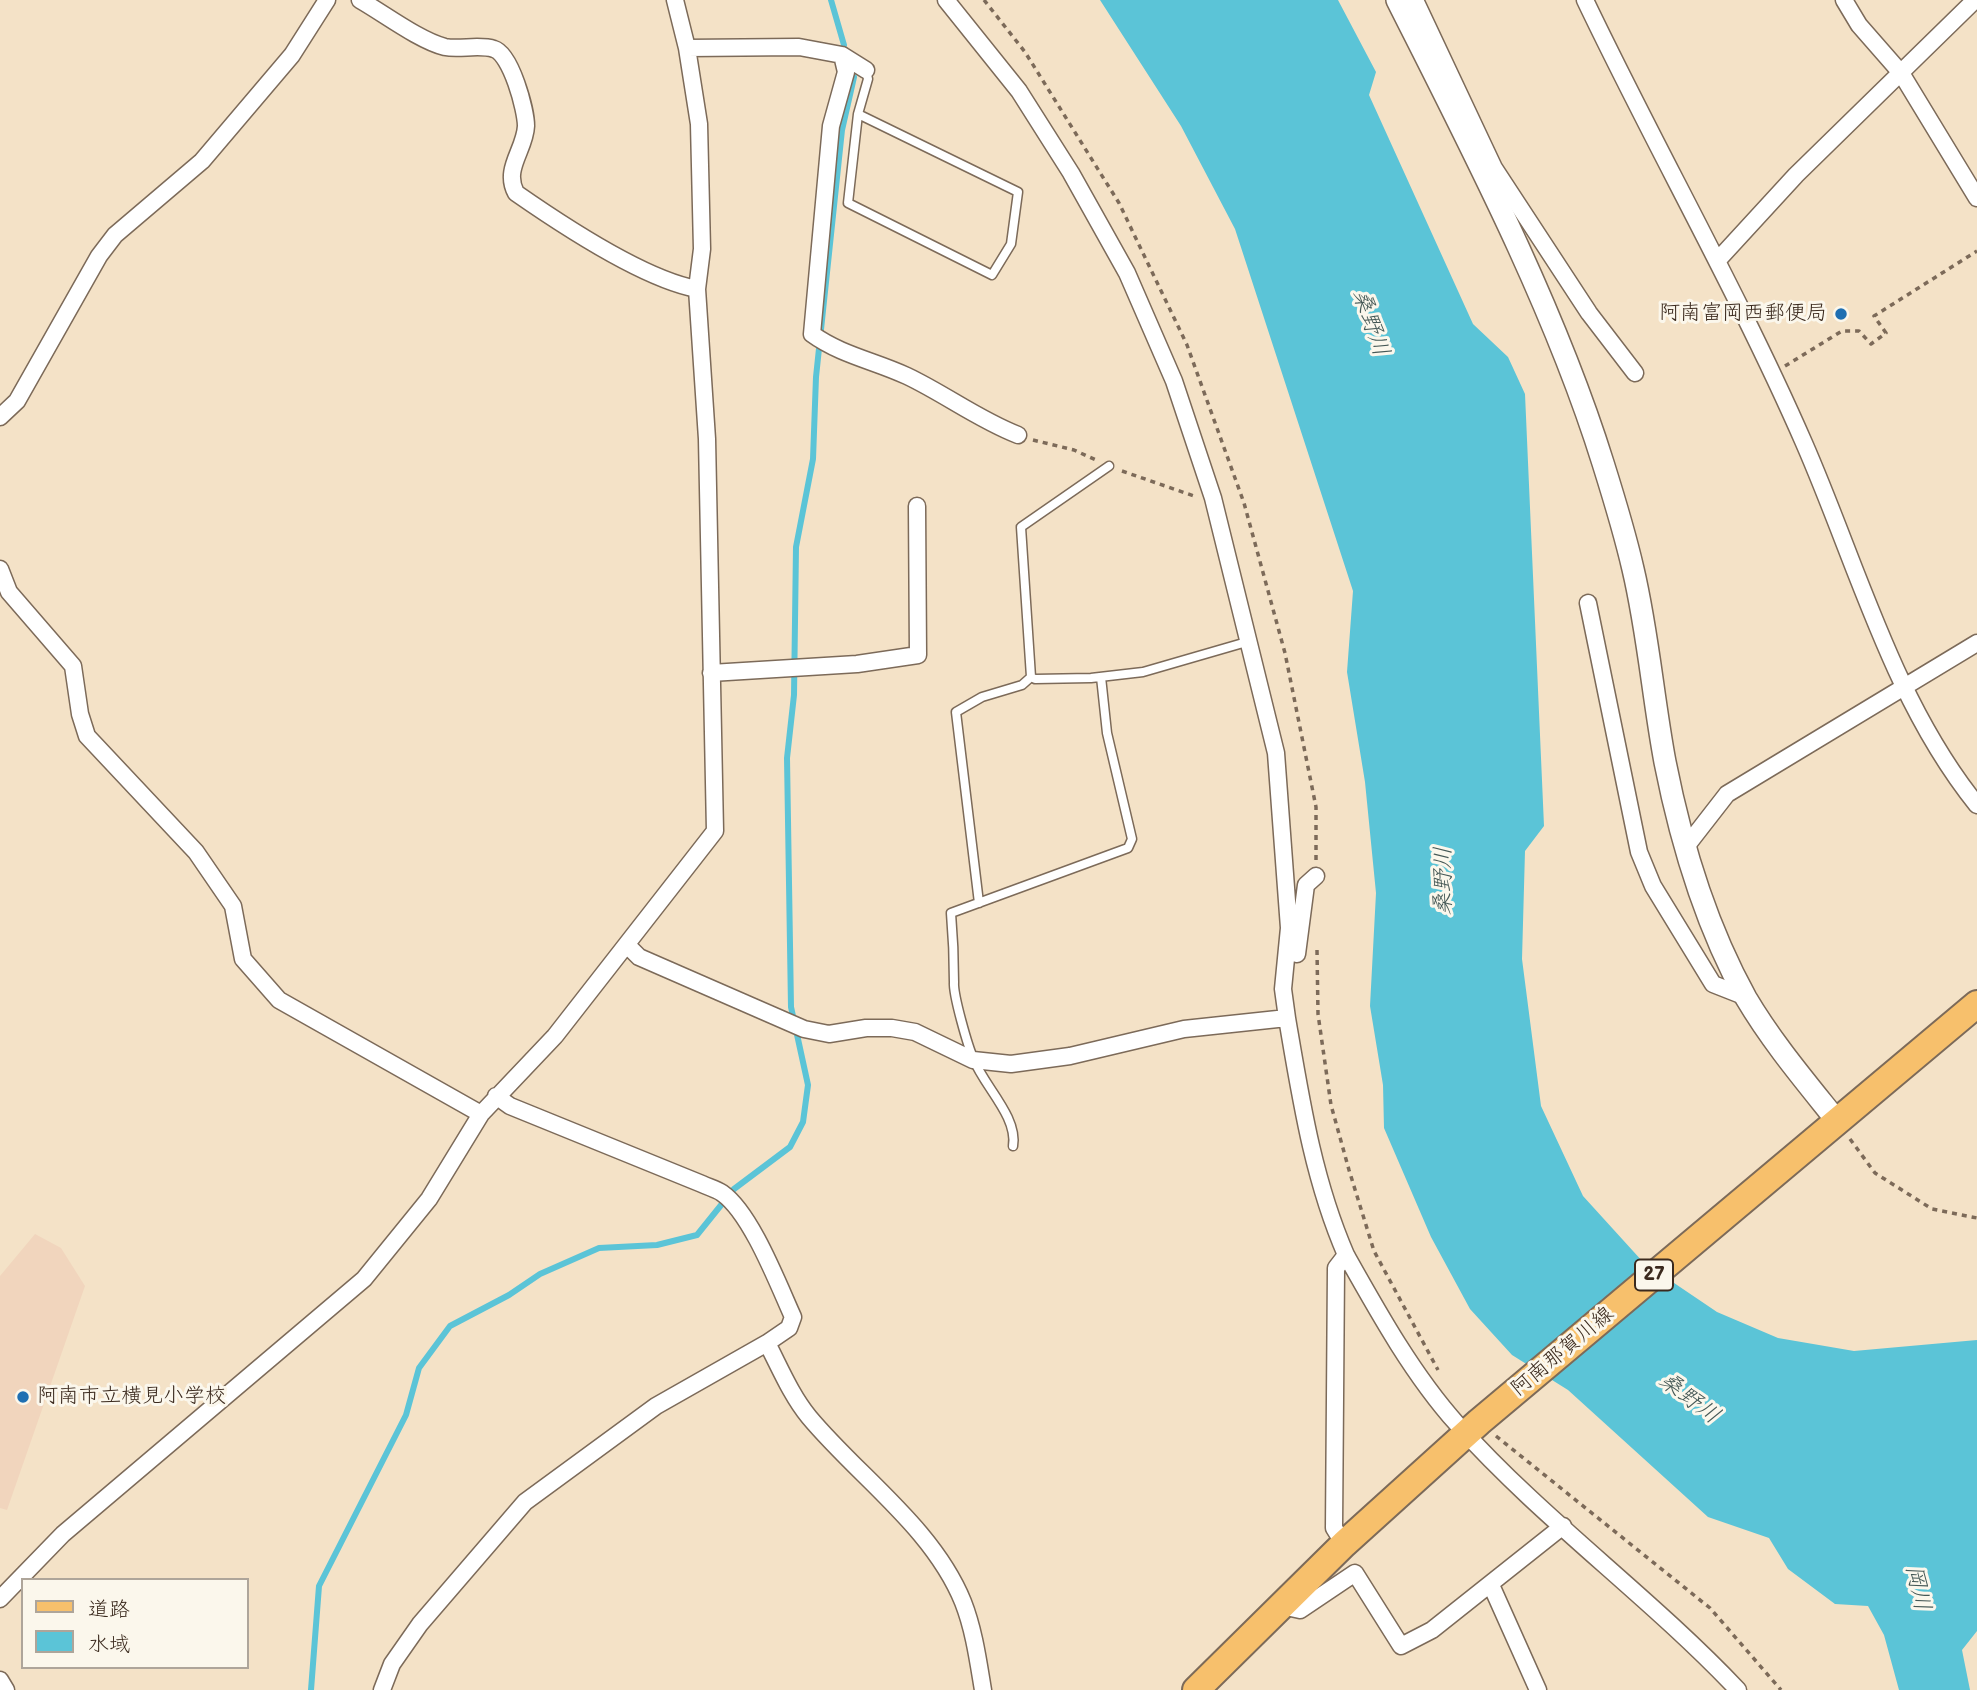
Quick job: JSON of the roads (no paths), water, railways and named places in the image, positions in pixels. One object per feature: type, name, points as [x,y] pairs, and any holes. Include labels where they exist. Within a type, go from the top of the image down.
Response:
[{"type":"main road","name":"阿南那賀川線","points":[[1196,1690],[1343,1544],[1479,1422],[1977,1004]]},
{"type":"street","points":[[0,417],[17,401],[99,256],[115,235],[202,161],[292,55],[327,0]]},
{"type":"street","points":[[360,0],[444,46],[494,49],[502,55],[522,100],[526,127],[512,169],[511,184],[516,193],[596,245],[679,286],[697,289]]},
{"type":"street","points":[[0,1599],[63,1534],[364,1279],[429,1199],[481,1114],[555,1036],[628,946],[715,831],[707,439],[697,289],[702,249],[699,124],[676,0]]},
{"type":"street","points":[[946,0],[1019,91],[1071,173],[1127,273],[1174,381],[1213,498],[1276,753],[1289,928],[1283,989],[1287,1018],[1314,1169],[1328,1213],[1346,1255],[1373,1303],[1416,1368],[1479,1422],[1563,1526],[1695,1645],[1738,1690]]},
{"type":"street","points":[[1397,0],[1486,167],[1589,313],[1635,373]]},
{"type":"street","points":[[1416,0],[1561,346],[1602,461],[1633,569],[1665,763],[1685,848],[1706,910],[1746,997],[1784,1055],[1837,1121]]},
{"type":"street","points":[[1585,0],[1717,261],[1803,441],[1905,688],[1931,740],[1977,805]]},
{"type":"street","points":[[1844,0],[1859,24],[1901,73],[1977,198]]},
{"type":"street","points":[[1717,261],[1796,175],[1975,0]]},
{"type":"street","points":[[687,48],[799,47],[842,55],[866,70]]},
{"type":"street","points":[[842,55],[846,72],[831,126],[812,334],[847,353],[906,376],[993,425],[1018,435]]},
{"type":"street","points":[[711,673],[857,664],[918,655],[917,506]]},
{"type":"street","points":[[0,569],[9,592],[73,666],[80,714],[87,736],[196,852],[233,906],[243,959],[278,1000],[481,1114]]},
{"type":"street","points":[[1588,603],[1639,852],[1653,886],[1713,984],[1746,997]]},
{"type":"street","points":[[1685,848],[1727,794],[1977,643]]},
{"type":"street","points":[[1287,1018],[1306,885],[1316,876]]},
{"type":"street","points":[[628,946],[639,957],[804,1029],[829,1034],[866,1028],[915,1032],[974,1060],[1011,1064],[1070,1056],[1184,1029],[1287,1018]]},
{"type":"street","points":[[382,1690],[392,1664],[420,1624],[525,1502],[656,1406],[789,1328],[793,1317],[756,1238],[733,1203],[722,1193],[510,1106],[496,1096]]},
{"type":"street","points":[[1343,1544],[1334,1528],[1333,1417],[1336,1268],[1346,1255]]},
{"type":"street","points":[[767,1343],[793,1395],[810,1418],[919,1535],[945,1569],[962,1600],[972,1629],[983,1690]]},
{"type":"street","points":[[1282,1606],[1300,1610],[1355,1573],[1401,1646],[1432,1630],[1492,1586],[1563,1526]]},
{"type":"street","points":[[1492,1586],[1538,1690]]},
{"type":"street","points":[[0,1680],[6,1690]]},
{"type":"lane","points":[[858,114],[1018,192],[1011,244],[992,275],[848,203],[858,114],[869,79],[866,70]]},
{"type":"lane","points":[[1031,677],[1021,527],[1109,466]]},
{"type":"lane","points":[[1031,677],[1035,680],[1143,672],[1250,641]]},
{"type":"lane","points":[[979,904],[956,712],[982,697],[1022,685],[1031,677]]},
{"type":"lane","points":[[1013,1146],[1015,1136],[974,1060],[953,985],[956,966],[951,913],[1128,848],[1132,839],[1107,733],[1101,677]]},
{"type":"water","points":[[1100,0],[1338,0],[1376,72],[1369,95],[1473,324],[1508,357],[1525,394],[1544,826],[1525,851],[1522,959],[1541,1106],[1583,1196],[1643,1262],[1717,1312],[1778,1338],[1854,1351],[1977,1340],[1977,1631],[1962,1650],[1970,1690],[1899,1690],[1884,1635],[1868,1606],[1835,1604],[1788,1569],[1769,1538],[1708,1517],[1568,1390],[1512,1355],[1470,1309],[1431,1237],[1384,1128],[1383,1085],[1370,1006],[1376,893],[1365,782],[1347,672],[1353,591],[1235,229],[1181,126]]},
{"type":"waterway","points":[[831,0],[844,45]]},
{"type":"waterway","points":[[311,1690],[319,1586],[406,1415],[419,1368],[450,1326],[509,1295],[540,1274],[599,1248],[657,1245],[697,1235],[734,1189],[790,1147],[803,1122],[808,1085],[791,1007],[787,758],[794,695],[796,547],[813,459],[816,377],[842,130],[854,77]]},
{"type":"place","name":"阿南富岡西郵便局","points":[[1841,314]]},
{"type":"place","name":"阿南市立横見小学校","points":[[23,1397]]},
{"type":"water label","name":"桑野川","points":[[1370,323]]},
{"type":"water label","name":"桑野川","points":[[1444,881]]},
{"type":"water label","name":"桑野川","points":[[1689,1399]]},
{"type":"water label","name":"岡川","points":[[1917,1588]]}]
